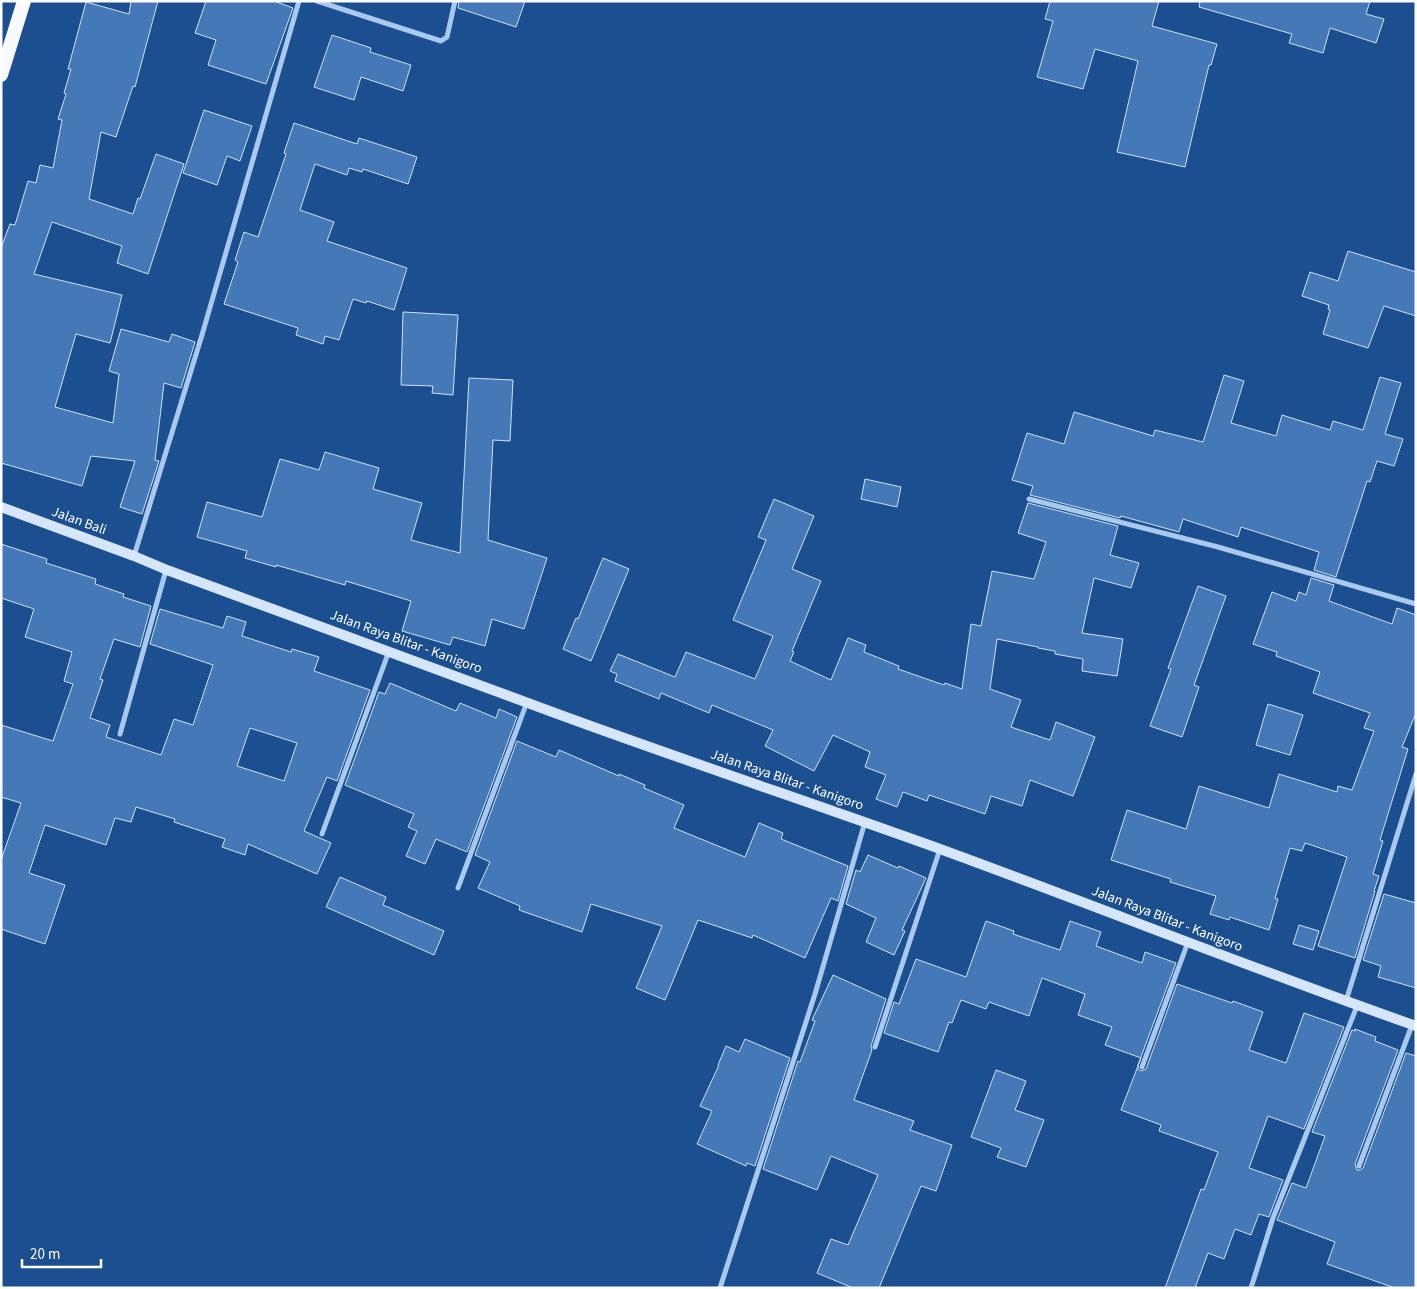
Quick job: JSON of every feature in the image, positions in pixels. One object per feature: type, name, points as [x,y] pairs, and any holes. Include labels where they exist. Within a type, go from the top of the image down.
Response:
[{"type":"highway","points":[[1,75],[24,1]]},
{"type":"main road","name":"Jalan Bali","points":[[1,507],[147,562]]},
{"type":"main road","name":"Jalan Raya Blitar - Kanigoro","points":[[147,562],[527,702],[940,849],[1414,1026]]},
{"type":"street","points":[[134,556],[202,335],[300,1]]},
{"type":"street","points":[[317,1],[442,42],[447,37],[455,1]]},
{"type":"street","points":[[1029,499],[1218,547],[1416,604]]},
{"type":"street","points":[[120,734],[166,570]]},
{"type":"street","points":[[322,834],[389,650]]},
{"type":"street","points":[[458,888],[527,702]]},
{"type":"street","points":[[1346,1002],[1416,774]]},
{"type":"street","points":[[720,1288],[815,994],[864,822]]},
{"type":"street","points":[[875,1047],[940,849]]},
{"type":"street","points":[[1142,1067],[1188,941]]},
{"type":"street","points":[[1251,1288],[1273,1218],[1357,1006]]},
{"type":"street","points":[[1359,1166],[1414,1026]]},
{"type":"building","points":[[131,1],[158,1],[135,87],[133,86],[116,137],[101,132],[89,199],[133,214],[156,154],[184,164],[148,274],[117,263],[122,246],[52,222],[34,274],[122,295],[110,343],[76,334],[55,407],[113,423],[119,374],[109,371],[121,329],[169,342],[172,334],[195,342],[181,388],[164,383],[155,460],[159,461],[142,514],[120,507],[135,461],[91,456],[82,486],[1,463],[1,248],[10,224],[15,225],[28,181],[36,183],[40,165],[53,168],[62,120],[58,119],[66,94],[64,93],[71,69],[68,69],[86,2],[129,14]]},
{"type":"building","points":[[206,1],[274,1],[293,8],[266,84],[208,65],[216,40],[195,33]]},
{"type":"building","points":[[459,1],[525,1],[516,27],[458,8]]},
{"type":"building","points":[[1050,1],[1159,1],[1152,26],[1217,44],[1211,65],[1209,65],[1185,167],[1117,152],[1138,61],[1095,49],[1083,89],[1037,77],[1053,21],[1045,19]]},
{"type":"building","points":[[1200,1],[1370,1],[1366,14],[1384,19],[1376,43],[1330,28],[1323,53],[1289,43],[1292,34],[1199,7]]},
{"type":"building","points":[[332,35],[371,48],[370,52],[411,65],[403,91],[361,77],[354,100],[314,87]]},
{"type":"building","points":[[204,110],[252,126],[240,161],[227,156],[217,185],[183,173]]},
{"type":"building","points":[[294,123],[357,144],[359,138],[417,157],[408,184],[363,169],[362,172],[349,168],[347,175],[315,164],[300,210],[334,222],[327,241],[407,268],[394,310],[367,301],[366,303],[353,299],[339,340],[325,336],[323,344],[296,335],[298,328],[224,304],[238,262],[235,260],[244,232],[258,237],[286,154],[284,153]]},
{"type":"building","points":[[1348,251],[1416,272],[1416,316],[1384,306],[1368,348],[1323,334],[1330,310],[1328,309],[1329,305],[1302,296],[1310,272],[1338,281]]},
{"type":"building","points":[[403,312],[458,315],[453,395],[432,393],[433,386],[401,385]]},
{"type":"building","points":[[1224,375],[1244,381],[1231,423],[1276,436],[1282,415],[1330,430],[1333,421],[1363,430],[1380,377],[1401,383],[1385,434],[1403,439],[1394,466],[1377,461],[1370,482],[1367,481],[1336,577],[1314,570],[1319,552],[1241,527],[1238,537],[1183,519],[1179,532],[1121,516],[1120,518],[1030,495],[1033,486],[1012,480],[1027,433],[1064,444],[1074,412],[1153,436],[1155,430],[1203,442]]},
{"type":"building","points":[[469,378],[513,380],[510,441],[493,440],[488,540],[547,558],[524,629],[492,619],[485,646],[453,637],[450,645],[402,631],[411,601],[346,581],[345,585],[245,558],[247,551],[197,537],[207,502],[262,517],[280,459],[319,470],[325,452],[379,468],[373,489],[422,503],[411,540],[460,553]]},
{"type":"building","points":[[865,479],[901,487],[897,507],[861,499]]},
{"type":"building","points":[[774,499],[814,516],[792,569],[821,581],[792,651],[794,652],[790,661],[831,680],[848,638],[866,645],[864,652],[899,666],[898,669],[944,685],[945,683],[962,689],[971,624],[981,626],[992,571],[1034,579],[1046,542],[1018,533],[1028,503],[1118,526],[1110,555],[1139,563],[1131,588],[1094,578],[1082,633],[1123,639],[1117,676],[1082,671],[1083,659],[997,639],[990,689],[1021,700],[1011,727],[1050,740],[1056,722],[1095,737],[1073,796],[1030,780],[1022,806],[991,796],[985,814],[929,795],[927,801],[903,792],[897,807],[876,799],[886,775],[865,767],[870,752],[833,735],[814,771],[765,746],[773,730],[712,705],[709,713],[661,693],[659,699],[615,681],[617,674],[610,671],[618,654],[675,677],[686,652],[755,679],[773,636],[733,620],[766,540],[758,537]]},
{"type":"building","points":[[1,544],[47,559],[46,563],[96,579],[95,584],[124,594],[123,597],[151,606],[140,647],[114,639],[100,679],[103,680],[90,718],[110,725],[106,737],[161,755],[174,719],[193,725],[213,665],[150,644],[160,609],[223,628],[227,616],[246,622],[242,636],[291,652],[292,649],[319,657],[314,671],[370,690],[337,781],[327,777],[304,831],[331,843],[317,874],[248,844],[245,855],[222,847],[225,839],[174,822],[175,819],[136,807],[131,822],[115,818],[106,845],[45,825],[29,873],[65,885],[45,944],[1,929],[1,860],[21,803],[1,797],[1,725],[53,741],[73,684],[64,681],[72,652],[25,637],[34,609],[1,598]],"holes":[[[250,728],[297,743],[284,781],[237,766]]]},
{"type":"building","points":[[603,558],[629,569],[591,661],[563,649],[576,618],[578,619]]},
{"type":"building","points":[[1311,578],[1334,585],[1329,601],[1392,624],[1397,608],[1416,615],[1416,713],[1402,747],[1408,749],[1380,840],[1383,841],[1373,874],[1379,876],[1355,958],[1318,946],[1347,857],[1305,843],[1302,851],[1290,848],[1275,898],[1278,899],[1269,930],[1230,917],[1229,920],[1210,914],[1216,896],[1170,882],[1171,879],[1111,860],[1127,810],[1186,829],[1199,786],[1269,808],[1279,774],[1337,792],[1338,786],[1352,790],[1374,731],[1364,728],[1370,713],[1313,693],[1320,672],[1276,656],[1277,652],[1253,644],[1272,592],[1296,601],[1299,592],[1306,595]]},
{"type":"building","points":[[1198,586],[1226,596],[1194,685],[1199,687],[1182,737],[1150,726],[1171,669],[1168,668]]},
{"type":"building","points":[[390,683],[456,711],[460,703],[496,718],[499,709],[517,717],[467,852],[436,839],[425,864],[406,856],[417,831],[408,827],[414,814],[345,785],[379,692],[385,694]]},
{"type":"building","points":[[1268,704],[1303,715],[1290,755],[1256,745]]},
{"type":"building","points":[[517,741],[556,757],[559,750],[645,785],[644,788],[684,805],[674,828],[745,857],[759,823],[783,833],[781,839],[848,866],[838,901],[831,898],[805,958],[753,935],[752,938],[698,920],[665,1000],[636,988],[662,926],[591,904],[582,932],[519,910],[520,906],[478,888],[490,862],[475,855]]},
{"type":"building","points":[[868,855],[926,878],[902,930],[905,931],[894,955],[866,942],[876,918],[846,904],[856,870],[860,872]]},
{"type":"building","points":[[340,877],[386,897],[383,905],[444,931],[434,955],[326,907]]},
{"type":"building","points":[[1384,894],[1416,903],[1416,988],[1378,977],[1381,966],[1363,960]]},
{"type":"building","points":[[986,921],[1014,931],[1013,934],[1060,950],[1070,921],[1101,932],[1096,946],[1142,963],[1145,952],[1176,963],[1141,1058],[1105,1045],[1112,1027],[1078,1015],[1085,994],[1042,978],[1029,1016],[989,1002],[986,1009],[961,1000],[952,1023],[949,1022],[938,1052],[884,1033],[894,1002],[899,1004],[916,959],[966,977]]},
{"type":"building","points":[[1299,925],[1319,931],[1313,950],[1293,944]]},
{"type":"building","points":[[833,975],[886,999],[871,1046],[872,1050],[854,1100],[914,1121],[910,1130],[952,1145],[936,1191],[921,1186],[879,1288],[853,1288],[817,1273],[831,1239],[848,1245],[878,1175],[831,1156],[817,1190],[763,1169],[798,1061],[800,1062],[815,1021],[812,1020]]},
{"type":"building","points":[[1177,984],[1263,1012],[1249,1050],[1286,1063],[1304,1013],[1344,1027],[1304,1129],[1268,1116],[1249,1168],[1283,1180],[1269,1217],[1259,1214],[1251,1235],[1235,1229],[1224,1259],[1208,1253],[1195,1288],[1165,1288],[1201,1189],[1204,1190],[1218,1152],[1159,1131],[1161,1125],[1121,1110],[1138,1066],[1138,1069],[1141,1071],[1146,1069]]},
{"type":"building","points":[[1355,1029],[1376,1037],[1375,1041],[1398,1050],[1355,1164],[1357,1170],[1363,1168],[1406,1053],[1416,1056],[1416,1288],[1395,1288],[1327,1264],[1335,1242],[1277,1220],[1292,1183],[1306,1188],[1325,1136],[1312,1132],[1352,1030],[1355,1031]]},
{"type":"building","points":[[745,1039],[790,1058],[755,1166],[747,1163],[746,1166],[697,1144],[712,1111],[700,1106],[726,1046],[739,1052]]},
{"type":"building","points":[[996,1070],[1026,1081],[1015,1110],[1044,1120],[1026,1167],[997,1157],[1001,1148],[971,1137]]}]
